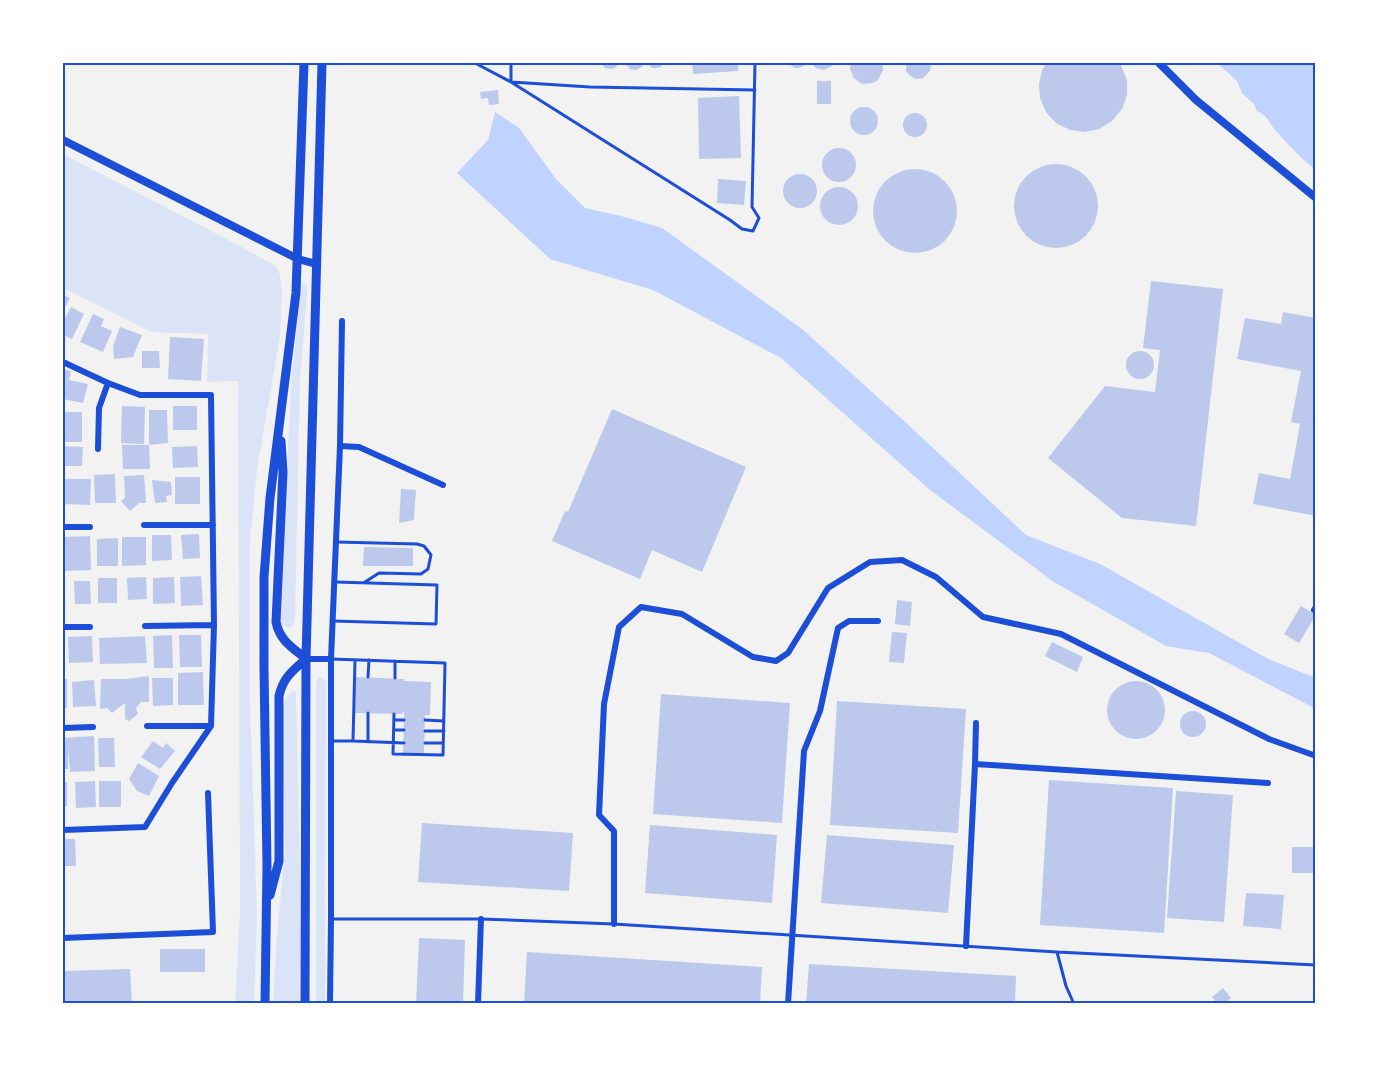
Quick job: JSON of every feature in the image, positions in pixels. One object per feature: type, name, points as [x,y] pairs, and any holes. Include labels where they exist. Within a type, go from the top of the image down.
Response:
[{"type":"main road","points":[[265,1004],[267,904],[264,577],[270,498],[296,293],[304,63]]},
{"type":"main road","points":[[305,1004],[306,659],[322,63]]},
{"type":"main road","points":[[279,420],[283,472],[276,622],[283,640],[306,659]]},
{"type":"main road","points":[[267,904],[279,861],[279,696],[281,686],[290,673],[306,659]]},
{"type":"street","points":[[1159,63],[1196,100],[1316,198]]},
{"type":"street","points":[[63,140],[298,259],[316,264]]},
{"type":"street","points":[[330,1004],[331,659],[340,446],[342,321]]},
{"type":"street","points":[[63,362],[140,395],[211,395],[214,625],[211,726],[145,827],[63,830]]},
{"type":"street","points":[[98,449],[99,408],[108,383]]},
{"type":"street","points":[[340,446],[359,447],[443,485]]},
{"type":"street","points":[[144,525],[213,525]]},
{"type":"street","points":[[63,527],[90,527]]},
{"type":"street","points":[[614,924],[614,831],[599,815],[604,704],[619,627],[641,607],[682,614],[753,657],[776,661],[788,652],[828,588],[870,562],[903,560],[936,577],[983,617],[1061,634],[1269,739],[1316,756]]},
{"type":"street","points":[[788,1004],[804,751],[820,711],[838,628],[849,621],[878,621]]},
{"type":"street","points":[[145,626],[214,625]]},
{"type":"street","points":[[63,627],[90,627]]},
{"type":"street","points":[[306,659],[331,659]]},
{"type":"street","points":[[966,946],[976,723]]},
{"type":"street","points":[[147,726],[211,726]]},
{"type":"street","points":[[63,728],[93,727]]},
{"type":"street","points":[[975,764],[1268,783]]},
{"type":"street","points":[[63,938],[213,932],[208,793]]},
{"type":"street","points":[[478,1004],[481,919]]},
{"type":"lane","points":[[475,63],[511,82],[742,229],[753,231],[759,218],[752,207],[755,63]]},
{"type":"lane","points":[[511,63],[511,82]]},
{"type":"lane","points":[[511,82],[590,87],[755,90]]},
{"type":"lane","points":[[336,543],[417,544],[424,546],[432,555],[428,569],[421,574],[379,573],[364,583]]},
{"type":"lane","points":[[333,621],[436,624],[437,585],[334,582]]},
{"type":"lane","points":[[331,659],[445,663],[443,755],[393,754],[394,714]]},
{"type":"lane","points":[[353,741],[355,660]]},
{"type":"lane","points":[[369,660],[369,677]]},
{"type":"lane","points":[[395,661],[395,678]]},
{"type":"lane","points":[[368,713],[368,742]]},
{"type":"lane","points":[[393,720],[404,720]]},
{"type":"lane","points":[[425,720],[444,720]]},
{"type":"lane","points":[[393,730],[404,730]]},
{"type":"lane","points":[[425,731],[444,731]]},
{"type":"lane","points":[[331,741],[404,743]]},
{"type":"lane","points":[[425,743],[443,743]]},
{"type":"lane","points":[[331,919],[481,919],[614,924],[1057,952],[1316,965]]},
{"type":"lane","points":[[1057,952],[1066,986],[1074,1004]]},
{"type":"shaded area","points":[[63,154],[276,266],[280,275],[282,292],[280,336],[257,470],[250,543],[250,699],[257,917],[254,1004],[235,1004],[240,911],[238,381],[207,382],[208,334],[152,332],[63,288]]},
{"type":"shaded area","points":[[302,283],[305,283],[307,287],[307,294],[300,378],[295,621],[291,628],[281,625],[279,619],[292,372]]},
{"type":"shaded area","points":[[319,677],[326,682],[325,1004],[316,1004],[316,688]]},
{"type":"shaded area","points":[[292,691],[296,691],[301,933],[299,1004],[273,1004],[285,851],[281,710]]},
{"type":"water","points":[[1217,63],[1316,63],[1316,170],[1257,111],[1254,104],[1242,93],[1237,81]]},
{"type":"water","points":[[495,112],[519,128],[556,179],[585,208],[662,228],[802,329],[1026,535],[1100,564],[1268,659],[1316,678],[1316,709],[1209,653],[1166,646],[1054,582],[930,490],[781,358],[653,290],[550,259],[457,173],[488,140]]},
{"type":"building","points":[[601,63],[619,63],[611,69],[605,68]]},
{"type":"building","points":[[625,63],[644,63],[636,70],[630,69]]},
{"type":"building","points":[[647,63],[664,63],[661,67],[652,68]]},
{"type":"building","points":[[692,63],[738,63],[738,71],[693,74]]},
{"type":"building","points":[[787,63],[807,63],[795,68]]},
{"type":"building","points":[[811,63],[834,63],[824,70],[816,68]]},
{"type":"building","points":[[851,63],[882,63],[883,70],[878,80],[862,84],[854,78],[850,69]]},
{"type":"building","points":[[906,63],[930,63],[931,68],[923,78],[915,79],[906,71]]},
{"type":"building","points":[[1047,63],[1120,63],[1127,80],[1127,95],[1122,109],[1112,121],[1099,129],[1085,132],[1070,130],[1056,123],[1046,112],[1040,98],[1039,84],[1042,70]]},
{"type":"building","points":[[817,81],[831,81],[831,104],[817,104]]},
{"type":"building","points":[[498,90],[499,104],[489,105],[488,98],[481,99],[480,92]]},
{"type":"building","points":[[739,96],[741,158],[699,159],[698,98]]},
{"type":"building","points":[[864,107],[874,111],[878,121],[874,131],[864,135],[854,131],[850,121],[854,111]]},
{"type":"building","points":[[915,113],[924,116],[927,125],[924,134],[915,137],[906,134],[903,125],[906,116]]},
{"type":"building","points":[[839,148],[851,153],[856,165],[851,177],[839,182],[827,177],[822,165],[827,153]]},
{"type":"building","points":[[1048,164],[1064,164],[1080,171],[1091,182],[1098,198],[1095,222],[1086,236],[1064,248],[1048,248],[1032,241],[1021,230],[1014,214],[1014,198],[1021,182],[1032,171]]},
{"type":"building","points":[[915,169],[931,172],[945,181],[954,195],[957,211],[954,227],[945,241],[931,250],[915,253],[899,250],[885,241],[876,227],[873,211],[876,195],[885,181],[899,172]]},
{"type":"building","points":[[800,174],[812,179],[817,191],[812,203],[800,208],[788,203],[783,191],[788,179]]},
{"type":"building","points":[[718,179],[746,181],[744,205],[717,203]]},
{"type":"building","points":[[839,187],[852,193],[858,206],[852,219],[839,225],[826,219],[820,206],[826,193]]},
{"type":"building","points":[[1151,281],[1223,289],[1196,526],[1122,518],[1048,458],[1105,386],[1155,392],[1160,350],[1143,348]]},
{"type":"building","points":[[63,295],[70,298],[63,311]]},
{"type":"building","points":[[71,307],[84,314],[72,339],[63,335],[63,322]]},
{"type":"building","points":[[1283,312],[1316,318],[1316,516],[1253,504],[1259,473],[1290,479],[1300,424],[1291,422],[1301,371],[1237,359],[1245,318],[1281,324]]},
{"type":"building","points":[[93,314],[104,319],[101,326],[112,331],[103,352],[80,342]]},
{"type":"building","points":[[120,327],[142,335],[133,357],[114,359],[113,346]]},
{"type":"building","points":[[170,337],[204,339],[201,381],[168,379]]},
{"type":"building","points":[[142,351],[159,351],[160,368],[142,368]]},
{"type":"building","points":[[1140,351],[1150,355],[1154,365],[1150,375],[1140,379],[1130,375],[1126,365],[1130,355]]},
{"type":"building","points":[[63,369],[71,371],[69,380],[88,384],[83,403],[63,399]]},
{"type":"building","points":[[122,406],[145,407],[144,444],[121,443]]},
{"type":"building","points":[[173,406],[197,406],[197,430],[173,430]]},
{"type":"building","points":[[612,409],[746,467],[702,572],[652,550],[640,579],[552,541],[565,511],[568,512]]},
{"type":"building","points":[[149,410],[167,410],[168,443],[149,445]]},
{"type":"building","points":[[63,412],[82,412],[82,442],[63,442]]},
{"type":"building","points":[[122,445],[149,445],[150,469],[123,469]]},
{"type":"building","points":[[63,446],[83,447],[82,466],[63,466]]},
{"type":"building","points":[[197,446],[198,467],[173,468],[172,447]]},
{"type":"building","points":[[115,474],[116,503],[95,503],[94,475]]},
{"type":"building","points":[[144,475],[146,503],[139,503],[130,511],[121,501],[125,498],[124,476]]},
{"type":"building","points":[[175,477],[200,477],[200,504],[175,504]]},
{"type":"building","points":[[64,479],[91,479],[90,505],[63,504]]},
{"type":"building","points":[[152,480],[171,482],[172,495],[166,496],[167,502],[155,503]]},
{"type":"building","points":[[401,489],[416,490],[414,520],[399,523]]},
{"type":"building","points":[[199,534],[200,558],[183,559],[181,535]]},
{"type":"building","points":[[152,535],[171,535],[172,560],[152,561]]},
{"type":"building","points":[[90,536],[91,570],[63,571],[63,537]]},
{"type":"building","points":[[122,537],[146,537],[146,565],[122,566]]},
{"type":"building","points":[[118,538],[118,566],[97,566],[97,539]]},
{"type":"building","points":[[364,547],[413,548],[413,566],[363,566]]},
{"type":"building","points":[[201,576],[203,605],[181,606],[180,577]]},
{"type":"building","points":[[146,577],[147,599],[128,600],[127,578]]},
{"type":"building","points":[[174,577],[175,603],[153,604],[153,578]]},
{"type":"building","points":[[98,578],[117,578],[117,603],[98,603]]},
{"type":"building","points":[[74,581],[90,581],[91,604],[75,604]]},
{"type":"building","points":[[897,600],[912,602],[910,626],[895,624]]},
{"type":"building","points":[[1301,606],[1316,615],[1299,643],[1284,634]]},
{"type":"building","points":[[892,632],[907,633],[904,663],[889,662]]},
{"type":"building","points":[[172,635],[173,668],[154,668],[153,636]]},
{"type":"building","points":[[179,635],[201,635],[202,667],[180,667]]},
{"type":"building","points":[[92,636],[93,662],[69,663],[68,637]]},
{"type":"building","points":[[145,636],[147,663],[100,664],[99,638]]},
{"type":"building","points":[[1052,642],[1083,657],[1077,672],[1045,656]]},
{"type":"building","points":[[203,672],[204,705],[178,705],[178,673]]},
{"type":"building","points":[[149,676],[149,702],[141,702],[136,708],[138,714],[129,721],[125,719],[125,703],[112,713],[107,708],[100,709],[101,679]]},
{"type":"building","points":[[356,677],[431,682],[430,715],[425,715],[424,753],[403,753],[404,712],[402,714],[354,713]]},
{"type":"building","points":[[152,678],[173,678],[173,705],[153,706]]},
{"type":"building","points":[[63,679],[67,679],[67,708],[63,708]]},
{"type":"building","points":[[94,680],[96,706],[73,707],[72,682]]},
{"type":"building","points":[[1130,681],[1142,681],[1157,689],[1165,704],[1165,716],[1157,731],[1142,739],[1130,739],[1115,731],[1107,716],[1107,704],[1115,689]]},
{"type":"building","points":[[661,694],[790,703],[782,823],[653,814]]},
{"type":"building","points":[[837,701],[966,709],[958,833],[830,825]]},
{"type":"building","points":[[1193,711],[1202,715],[1206,724],[1202,733],[1193,737],[1184,733],[1180,724],[1184,715]]},
{"type":"building","points":[[94,736],[95,771],[70,772],[68,747],[68,769],[63,769],[63,738]]},
{"type":"building","points":[[98,738],[114,738],[115,767],[99,767]]},
{"type":"building","points":[[153,741],[163,748],[166,743],[175,751],[160,769],[141,757]]},
{"type":"building","points":[[138,763],[159,776],[149,796],[137,791],[129,779]]},
{"type":"building","points":[[1049,780],[1173,788],[1164,933],[1040,925]]},
{"type":"building","points":[[95,781],[96,807],[76,808],[75,782]]},
{"type":"building","points":[[99,781],[121,781],[121,807],[99,807]]},
{"type":"building","points":[[63,782],[67,782],[67,806],[63,806]]},
{"type":"building","points":[[1176,791],[1233,795],[1224,922],[1167,918]]},
{"type":"building","points":[[422,823],[573,833],[569,891],[418,882]]},
{"type":"building","points":[[650,825],[777,835],[772,903],[645,893]]},
{"type":"building","points":[[827,835],[954,845],[948,913],[821,903]]},
{"type":"building","points":[[63,839],[75,839],[76,866],[63,866]]},
{"type":"building","points":[[1292,847],[1316,847],[1316,873],[1292,873]]},
{"type":"building","points":[[1246,893],[1284,895],[1281,929],[1243,926]]},
{"type":"building","points":[[419,938],[465,940],[463,1004],[416,1004]]},
{"type":"building","points":[[160,949],[205,949],[205,972],[160,972]]},
{"type":"building","points":[[527,952],[762,967],[760,1004],[524,1004]]},
{"type":"building","points":[[809,964],[1016,976],[1015,1004],[806,1004]]},
{"type":"building","points":[[130,969],[132,1004],[63,1004],[63,971]]},
{"type":"building","points":[[1223,988],[1231,998],[1224,1004],[1218,1004],[1212,997]]}]
